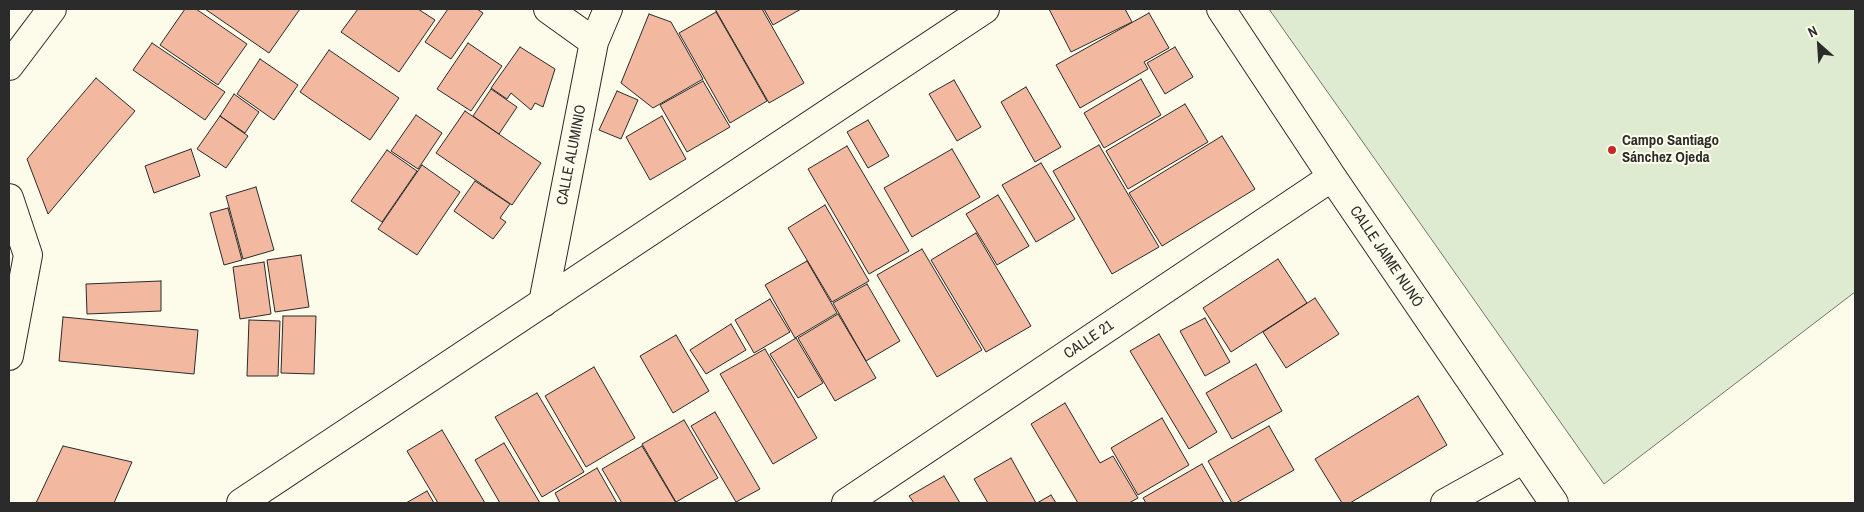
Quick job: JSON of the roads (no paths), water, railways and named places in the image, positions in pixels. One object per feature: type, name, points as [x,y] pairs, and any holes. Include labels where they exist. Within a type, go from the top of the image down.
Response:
[{"type":"street","points":[[9,66],[52,9]]},
{"type":"street","points":[[548,9],[594,42]]},
{"type":"street","name":"CALLE ALUMINIO","points":[[543,303],[594,42],[608,9]]},
{"type":"street","points":[[241,503],[985,9]]},
{"type":"street","name":"CALLE JAIME NUNÓ","points":[[1221,9],[1332,177],[1554,503]]},
{"type":"street","name":"CALLE 21","points":[[846,503],[1332,177]]},
{"type":"street","points":[[9,198],[28,255],[9,356]]},
{"type":"street","points":[[1445,503],[1524,459]]},
{"type":"place","name":"Campo Santiago Sánchez Ojeda","points":[[1612,150]]}]
